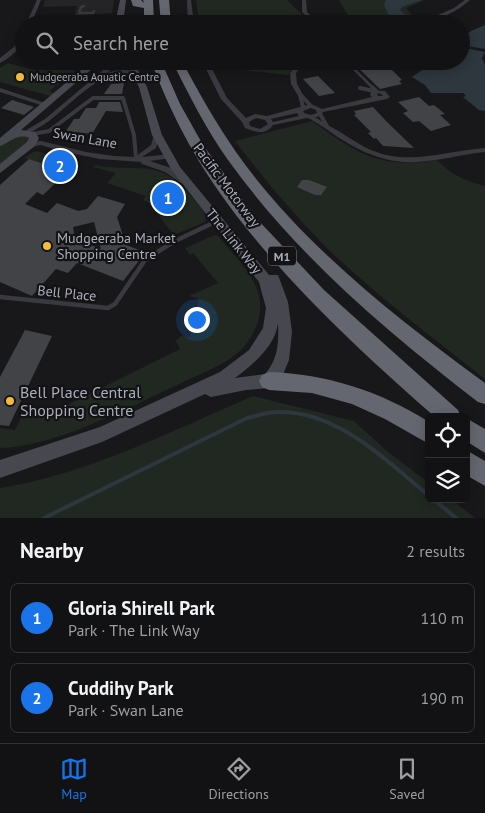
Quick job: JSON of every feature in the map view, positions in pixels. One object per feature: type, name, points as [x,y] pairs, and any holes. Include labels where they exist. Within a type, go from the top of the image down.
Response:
[{"type":"highway","points":[[136,0],[136,4],[148,3]]},
{"type":"highway","points":[[164,0],[165,15]]},
{"type":"highway","name":"Pacific Motorway","points":[[160,70],[181,121],[206,161],[241,207],[332,310],[447,413]]},
{"type":"highway","name":"Pacific Motorway","points":[[182,70],[205,116],[234,157],[279,214],[359,292],[485,395]]},
{"type":"highway","points":[[268,381],[310,384],[352,394],[385,408],[425,432]]},
{"type":"highway","points":[[470,431],[485,442]]},
{"type":"highway","points":[[470,464],[485,475]]},
{"type":"main road","points":[[121,15],[123,0]]},
{"type":"main road","points":[[0,170],[30,135],[46,104],[87,70]]},
{"type":"main road","name":"The Link Way","points":[[0,469],[102,434],[226,377],[247,363],[264,342],[272,319],[272,298],[265,280],[221,222],[184,181],[157,135],[135,70]]},
{"type":"main road","points":[[137,70],[152,95],[169,153],[192,178],[221,222],[266,268],[280,295],[285,341],[278,368],[268,381]]},
{"type":"main road","points":[[4,140],[30,135]]},
{"type":"main road","name":"The Link Way","points":[[186,395],[233,385],[268,381]]},
{"type":"main road","name":"The Link Way","points":[[0,461],[36,458]]},
{"type":"street","points":[[32,15],[39,0]]},
{"type":"street","points":[[188,0],[190,15]]},
{"type":"street","points":[[304,0],[305,12],[308,15]]},
{"type":"street","points":[[442,15],[456,9],[468,0]]},
{"type":"street","points":[[0,61],[15,48]]},
{"type":"street","points":[[96,80],[104,70]]},
{"type":"street","points":[[30,135],[108,70]]},
{"type":"street","points":[[96,80],[112,70]]},
{"type":"street","points":[[210,70],[224,99],[236,111],[248,119],[269,121],[309,117],[317,109]]},
{"type":"street","points":[[296,70],[293,74],[294,84],[299,93]]},
{"type":"street","points":[[96,80],[119,71],[130,72],[138,76]]},
{"type":"street","points":[[0,90],[46,104]]},
{"type":"street","points":[[248,119],[247,127],[256,131],[266,129],[269,121],[301,108],[317,109],[375,94]]},
{"type":"street","points":[[301,108],[309,117]]},
{"type":"street","points":[[30,135],[47,120]]},
{"type":"street","points":[[327,127],[358,148],[397,159],[416,160],[465,151],[485,150]]},
{"type":"street","points":[[30,135],[81,152]]},
{"type":"street","name":"Swan Lane","points":[[30,135],[42,143],[60,149],[81,152],[148,160],[169,153]]},
{"type":"street","points":[[137,158],[154,146],[157,135]]},
{"type":"street","name":"Swan Lane","points":[[137,158],[166,169],[184,181]]},
{"type":"lane","points":[[84,6],[80,7],[80,13],[93,13],[94,11]]},
{"type":"lane","points":[[354,70],[375,94]]},
{"type":"lane","points":[[360,88],[375,94]]},
{"type":"lane","points":[[299,93],[301,108]]},
{"type":"lane","points":[[299,93],[317,109],[327,127]]},
{"type":"lane","points":[[30,135],[49,131],[93,98],[100,96],[123,98],[127,114],[132,123],[137,158]]},
{"type":"lane","points":[[309,117],[327,127]]},
{"type":"lane","name":"Bell Place","points":[[0,297],[105,309],[115,304],[145,260],[170,246],[173,242],[221,222]]},
{"type":"shaded area","points":[[45,0],[114,0],[112,13],[75,15],[77,6],[43,7]]},
{"type":"shaded area","points":[[196,0],[287,0],[303,15],[198,15]]},
{"type":"shaded area","points":[[339,0],[425,0],[406,8],[412,15],[348,15]]},
{"type":"shaded area","points":[[386,0],[422,0],[402,7],[400,10],[406,15],[390,15],[384,5]]},
{"type":"shaded area","points":[[485,25],[485,49],[470,46],[471,31]]},
{"type":"shaded area","points":[[470,49],[485,52],[482,58],[485,65],[485,111],[479,110],[463,97],[466,96],[463,93],[431,93],[425,85],[412,77],[422,70],[470,70]]},
{"type":"shaded area","points":[[8,63],[15,65],[15,70],[76,71],[49,91],[54,93],[50,96],[0,82],[0,68]]},
{"type":"shaded area","points":[[242,70],[291,70],[288,75]]},
{"type":"shaded area","points":[[312,121],[356,150],[370,156],[399,162],[437,160],[459,177],[485,186],[485,379],[388,302],[332,253],[281,198],[235,141]]},
{"type":"shaded area","points":[[22,135],[28,138],[29,141],[0,167],[0,145],[9,138]]},
{"type":"shaded area","points":[[35,151],[77,160],[66,171],[24,158]]},
{"type":"shaded area","points":[[95,165],[147,169],[169,176],[180,184],[200,207],[206,219],[205,222],[174,235],[148,202],[143,200],[146,196],[107,183],[116,173],[93,167]]},
{"type":"shaded area","points":[[215,235],[219,237],[247,271],[253,280],[260,300],[257,325],[251,338],[242,349],[219,366],[90,425],[44,441],[0,448],[0,428],[15,430],[25,410],[51,413],[180,349],[176,341],[181,336],[190,337],[199,299],[189,296],[218,283],[193,253],[190,255],[185,248]]},
{"type":"shaded area","points":[[253,396],[354,421],[388,452],[425,480],[425,503],[456,503],[475,518],[0,518],[0,488],[64,473],[161,437]]},
{"type":"building","points":[[360,70],[392,70],[402,80],[399,81],[402,84],[380,89]]},
{"type":"building","points":[[318,76],[335,93],[319,96],[303,79]]},
{"type":"building","points":[[124,83],[122,94],[104,94],[111,84]]},
{"type":"building","points":[[419,97],[429,106],[434,105],[445,114],[440,115],[451,125],[431,131],[419,121],[413,122],[403,113],[408,111],[398,102]]},
{"type":"building","points":[[12,100],[34,107],[24,115],[1,108]]},
{"type":"building","points":[[99,102],[120,102],[123,112],[106,111],[92,134],[66,131],[74,119],[79,119],[86,108],[96,108]]},
{"type":"building","points":[[373,107],[414,148],[383,146],[368,133],[371,132],[354,115],[356,114],[354,111]]},
{"type":"building","name":"Mudgeeraba Market Shopping Centre","points":[[29,159],[67,172],[43,195],[37,192],[25,204],[47,213],[57,203],[78,211],[87,209],[98,196],[125,204],[117,217],[126,245],[142,251],[138,262],[123,281],[77,263],[68,273],[56,269],[32,296],[0,282],[0,185]],"holes":[[[94,222],[101,249],[75,239],[73,227]]]},
{"type":"building","points":[[302,180],[309,180],[327,187],[321,195],[315,195],[297,187]]},
{"type":"building","name":"Bell Place Central Shopping Centre","points":[[25,330],[52,336],[9,426],[0,425],[0,377]]},
{"type":"waterway","points":[[44,518],[247,418],[273,412],[299,414],[320,419],[340,428],[360,440],[425,493]]},
{"type":"waterway","points":[[438,503],[456,518]]},
{"type":"place","name":"Mudgeeraba Aquatic Centre","points":[[20,77]]},
{"type":"place","name":"Cuddihy Park","points":[[60,166]]},
{"type":"place","name":"Gloria Shirell Park","points":[[168,198]]},
{"type":"place","name":"Mudgeeraba Market Shopping Centre","points":[[47,246]]},
{"type":"place","name":"Bell Place Central Shopping Centre","points":[[10,401]]}]
